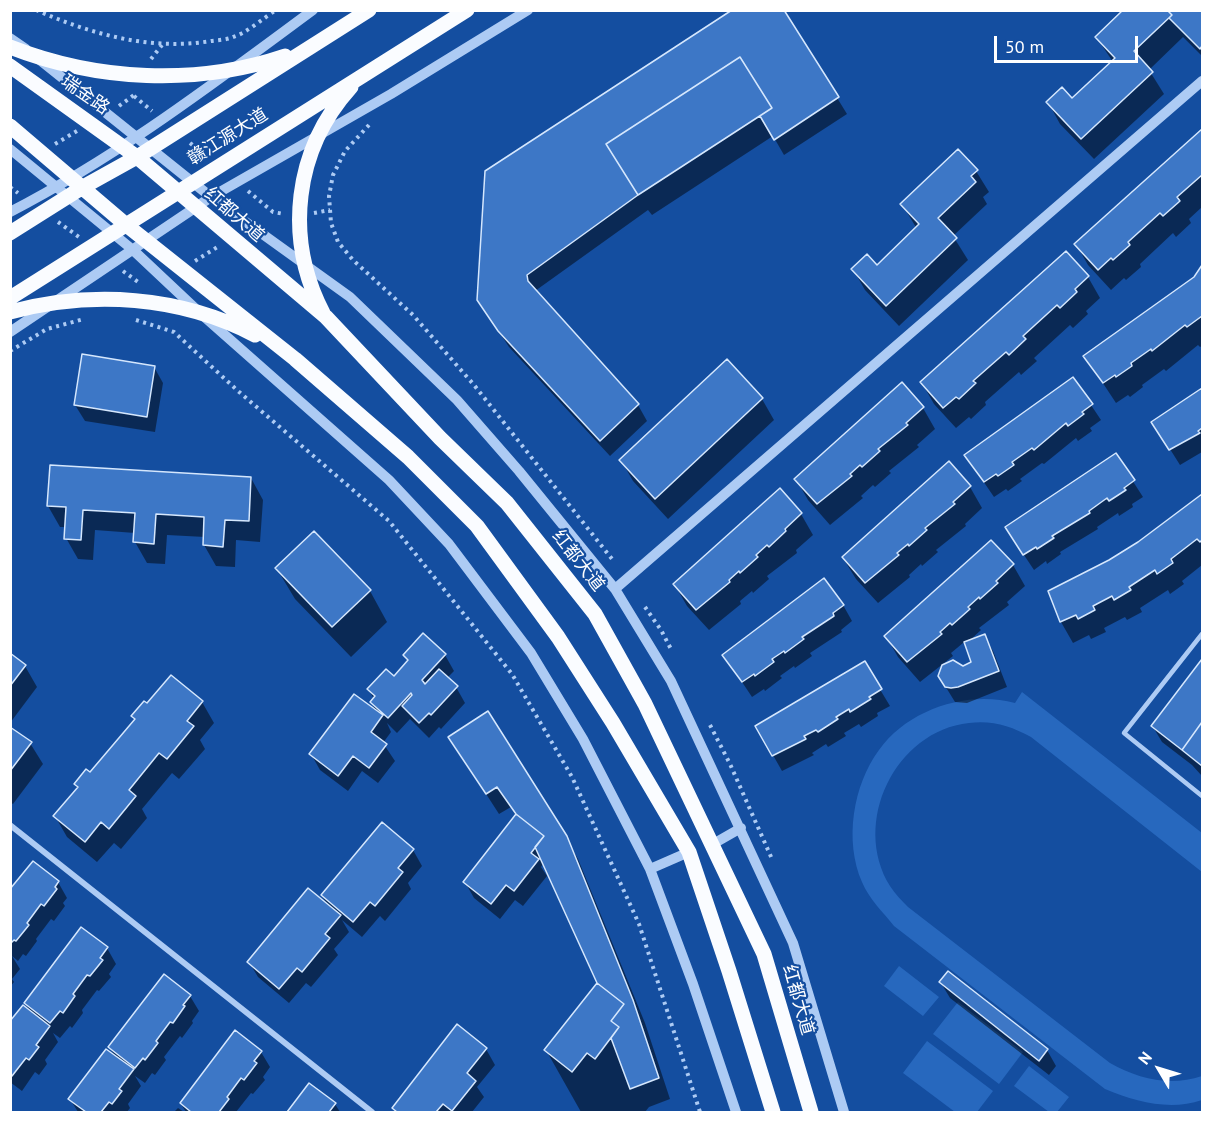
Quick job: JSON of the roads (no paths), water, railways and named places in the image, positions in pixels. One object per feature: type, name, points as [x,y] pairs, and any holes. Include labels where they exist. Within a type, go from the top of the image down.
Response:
[{"type":"main road","name":"赣江源大道","points":[[10,233],[64,191],[144,152],[369,10]]},
{"type":"main road","name":"赣江源大道","points":[[10,298],[467,10]]},
{"type":"main road","points":[[10,47],[77,67],[145,76],[178,75],[234,68],[307,48]]},
{"type":"main road","name":"瑞金路","points":[[10,66],[124,146],[144,152]]},
{"type":"main road","points":[[326,317],[316,299],[304,265],[299,238],[300,193],[305,170],[319,134],[335,107],[366,73]]},
{"type":"main road","points":[[10,126],[78,183],[119,229],[146,241],[295,359],[408,458],[477,526],[564,647],[613,723],[689,852],[773,1113]]},
{"type":"main road","name":"红都大道","points":[[144,152],[177,192],[326,317],[440,438],[507,503],[595,614],[645,704],[764,954],[811,1113]]},
{"type":"main road","points":[[10,312],[54,303],[96,299],[157,303],[200,313],[243,329],[295,359]]},
{"type":"street","points":[[78,183],[124,146],[313,10]]},
{"type":"street","points":[[10,332],[211,197],[391,94],[528,10]]},
{"type":"street","points":[[10,38],[138,138],[144,152],[193,182],[350,297],[457,400],[519,471],[615,589],[671,681],[793,943],[844,1113]]},
{"type":"street","points":[[615,589],[1203,81]]},
{"type":"street","points":[[10,149],[64,191],[119,229],[133,250],[200,313],[388,480],[449,544],[531,653],[583,739],[650,869],[693,984],[736,1113]]},
{"type":"street","points":[[10,212],[64,191]]},
{"type":"street","points":[[10,825],[372,1113]]},
{"type":"street","points":[[713,844],[741,828]]},
{"type":"street","points":[[650,869],[689,852]]},
{"type":"lane","points":[[1203,634],[1124,733],[1203,796]]}]
